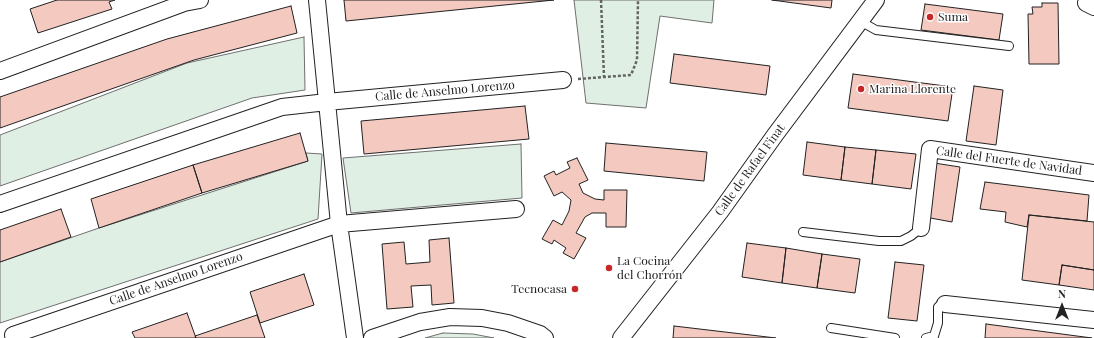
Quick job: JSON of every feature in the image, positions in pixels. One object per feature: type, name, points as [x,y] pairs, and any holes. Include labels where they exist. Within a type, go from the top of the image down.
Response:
[{"type":"street","points":[[0,71],[184,3],[200,0]]},
{"type":"street","points":[[317,0],[339,224],[355,338]]},
{"type":"street","name":"Calle de Rafael Finat","points":[[620,338],[720,212],[775,135],[876,0]]},
{"type":"street","name":"Calle de Anselmo Lorenzo","points":[[0,204],[282,107],[563,80]]},
{"type":"street","name":"Calle del Fuerte de Navidad","points":[[921,228],[930,149],[1094,173]]},
{"type":"street","name":"Calle de Anselmo Lorenzo","points":[[13,335],[339,224],[516,209]]},
{"type":"street","points":[[945,304],[1094,320]]},
{"type":"street","points":[[372,338],[420,322],[450,317],[482,318],[508,323],[540,334],[544,338]]},
{"type":"lane","points":[[860,21],[876,30],[1009,46]]},
{"type":"lane","points":[[803,232],[879,241],[901,241],[911,236],[921,228]]},
{"type":"lane","points":[[926,338],[934,336],[938,323],[938,307],[940,304],[945,304]]},
{"type":"lane","points":[[831,328],[895,338]]},
{"type":"path","points":[[601,0],[604,77]]},
{"type":"path","points":[[563,80],[631,75],[637,60],[638,0]]},
{"type":"green space","points":[[574,0],[714,0],[712,23],[660,16],[646,108],[586,103]]},
{"type":"green space","points":[[304,37],[305,90],[252,98],[0,186],[0,135],[187,63]]},
{"type":"green space","points":[[521,144],[522,198],[351,213],[343,158]]},
{"type":"green space","points":[[306,153],[322,154],[318,219],[0,323],[0,262],[99,228],[308,161]]},
{"type":"green space","points":[[443,333],[473,334],[494,338],[425,338]]},
{"type":"building","points":[[57,0],[115,0],[109,2],[112,9],[38,33],[30,9]]},
{"type":"building","points":[[344,0],[554,0],[346,21]]},
{"type":"building","points":[[772,0],[832,0],[831,8]]},
{"type":"building","points":[[1042,3],[1058,3],[1059,64],[1029,64],[1028,14],[1033,14],[1032,7],[1042,7]]},
{"type":"building","points":[[925,4],[1003,14],[999,40],[921,30]]},
{"type":"building","points":[[291,6],[297,33],[194,60],[0,128],[0,97],[167,39]]},
{"type":"building","points":[[674,54],[770,66],[766,95],[670,83]]},
{"type":"building","points":[[853,74],[953,87],[948,121],[848,108]]},
{"type":"building","points":[[974,86],[1003,90],[996,145],[966,141]]},
{"type":"building","points":[[525,106],[529,139],[364,154],[361,121]]},
{"type":"building","points":[[300,133],[308,161],[202,193],[193,165]]},
{"type":"building","points":[[807,142],[845,147],[841,180],[803,175]]},
{"type":"building","points":[[606,143],[707,152],[704,181],[604,171]]},
{"type":"building","points":[[845,147],[876,150],[872,184],[841,180]]},
{"type":"building","points":[[876,150],[916,154],[911,189],[872,184]]},
{"type":"building","points":[[577,158],[588,180],[579,184],[583,193],[595,199],[604,200],[604,190],[627,190],[626,227],[606,227],[606,213],[592,213],[585,217],[576,233],[586,238],[574,259],[563,253],[566,248],[554,240],[552,244],[542,239],[553,220],[562,225],[569,211],[571,200],[562,192],[554,196],[544,176],[554,171],[556,175],[570,168],[567,162]]},
{"type":"building","points":[[934,163],[960,167],[952,222],[925,217]]},
{"type":"building","points":[[193,165],[202,193],[99,228],[91,199]]},
{"type":"building","points":[[985,182],[1089,195],[1087,221],[1029,215],[1027,227],[1005,222],[1006,212],[980,209]]},
{"type":"building","points":[[61,209],[71,237],[0,262],[0,230]]},
{"type":"building","points":[[1029,215],[1094,222],[1094,270],[1062,265],[1059,285],[1022,280]]},
{"type":"building","points":[[449,238],[454,303],[432,305],[431,285],[411,286],[413,307],[387,309],[382,244],[404,242],[406,264],[430,262],[429,240]]},
{"type":"building","points":[[747,243],[786,248],[782,283],[742,277]]},
{"type":"building","points":[[786,248],[822,254],[817,288],[782,283]]},
{"type":"building","points":[[822,254],[860,259],[855,293],[817,288]]},
{"type":"building","points":[[895,262],[924,265],[917,321],[888,318]]},
{"type":"building","points":[[1062,265],[1094,270],[1094,290],[1059,285]]},
{"type":"building","points":[[304,274],[314,305],[260,323],[250,292]]},
{"type":"building","points":[[187,313],[196,338],[135,338],[132,332]]},
{"type":"building","points":[[257,315],[265,338],[196,338],[195,336]]},
{"type":"building","points":[[986,324],[1092,338],[985,338]]},
{"type":"building","points":[[674,326],[776,338],[673,338]]},
{"type":"place","name":"Suma","points":[[930,17]]},
{"type":"place","name":"Marina Llorente","points":[[861,89]]},
{"type":"place","name":"La Cocina del Chorrón","points":[[609,268]]},
{"type":"place","name":"Tecnocasa","points":[[575,289]]}]
